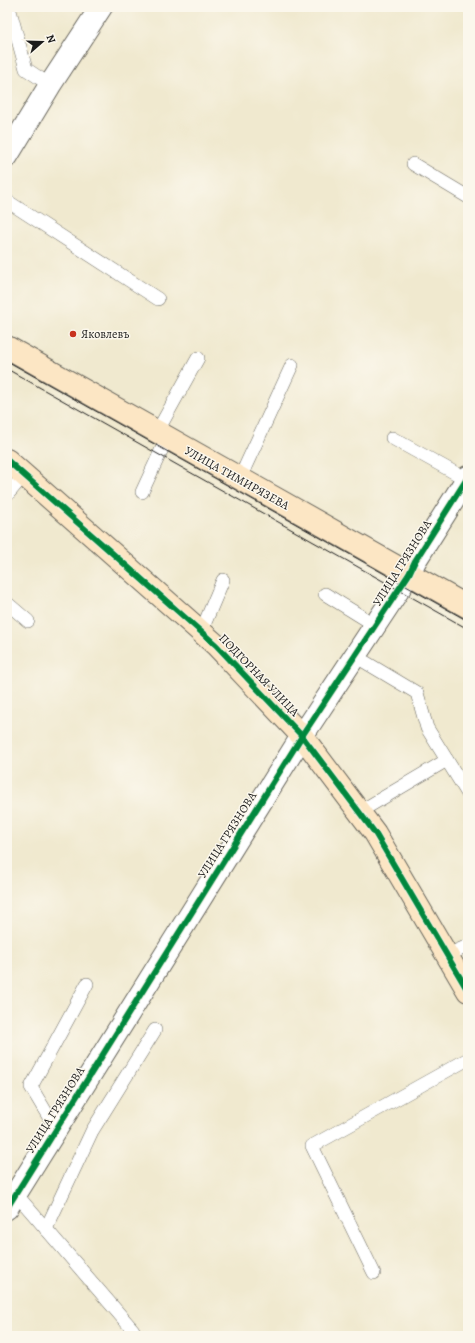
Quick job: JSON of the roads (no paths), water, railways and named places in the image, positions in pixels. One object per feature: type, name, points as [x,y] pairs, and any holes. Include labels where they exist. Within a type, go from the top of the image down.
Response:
[{"type":"street","points":[[7,156],[50,85],[101,7]]},
{"type":"street","name":"УЛИЦА ТИМИРЯЗЕВА","points":[[7,347],[468,607]]},
{"type":"street","name":"ПОДГОРНАЯ УЛИЦА","points":[[7,460],[216,645],[302,736],[375,833],[468,991]]},
{"type":"street","name":"УЛИЦА ГРЯЗНОВА","points":[[10,1196],[56,1129],[302,736],[409,574],[415,561],[467,478]]},
{"type":"lane","points":[[9,7],[26,69],[50,85]]},
{"type":"lane","points":[[413,164],[468,197]]},
{"type":"lane","points":[[7,201],[158,300]]},
{"type":"lane","points":[[142,492],[162,435],[198,358]]},
{"type":"lane","points":[[241,480],[245,466],[292,365]]},
{"type":"lane","points":[[392,438],[467,478]]},
{"type":"lane","points":[[7,495],[24,475]]},
{"type":"lane","points":[[201,632],[223,580]]},
{"type":"lane","points":[[325,594],[375,625]]},
{"type":"lane","points":[[7,603],[28,621]]},
{"type":"lane","points":[[355,656],[417,693],[427,728],[468,794]]},
{"type":"lane","points":[[360,812],[447,760]]},
{"type":"lane","points":[[447,955],[468,946]]},
{"type":"lane","points":[[56,1129],[31,1088],[87,984]]},
{"type":"lane","points":[[46,1229],[92,1131],[155,1030]]},
{"type":"lane","points":[[374,1273],[312,1146],[468,1060]]},
{"type":"lane","points":[[10,1196],[46,1229],[133,1330]]},
{"type":"tram line","points":[[7,361],[468,621]]},
{"type":"tram line","points":[[7,369],[468,629]]},
{"type":"place","name":"Яковлевъ","points":[[73,334]]}]
